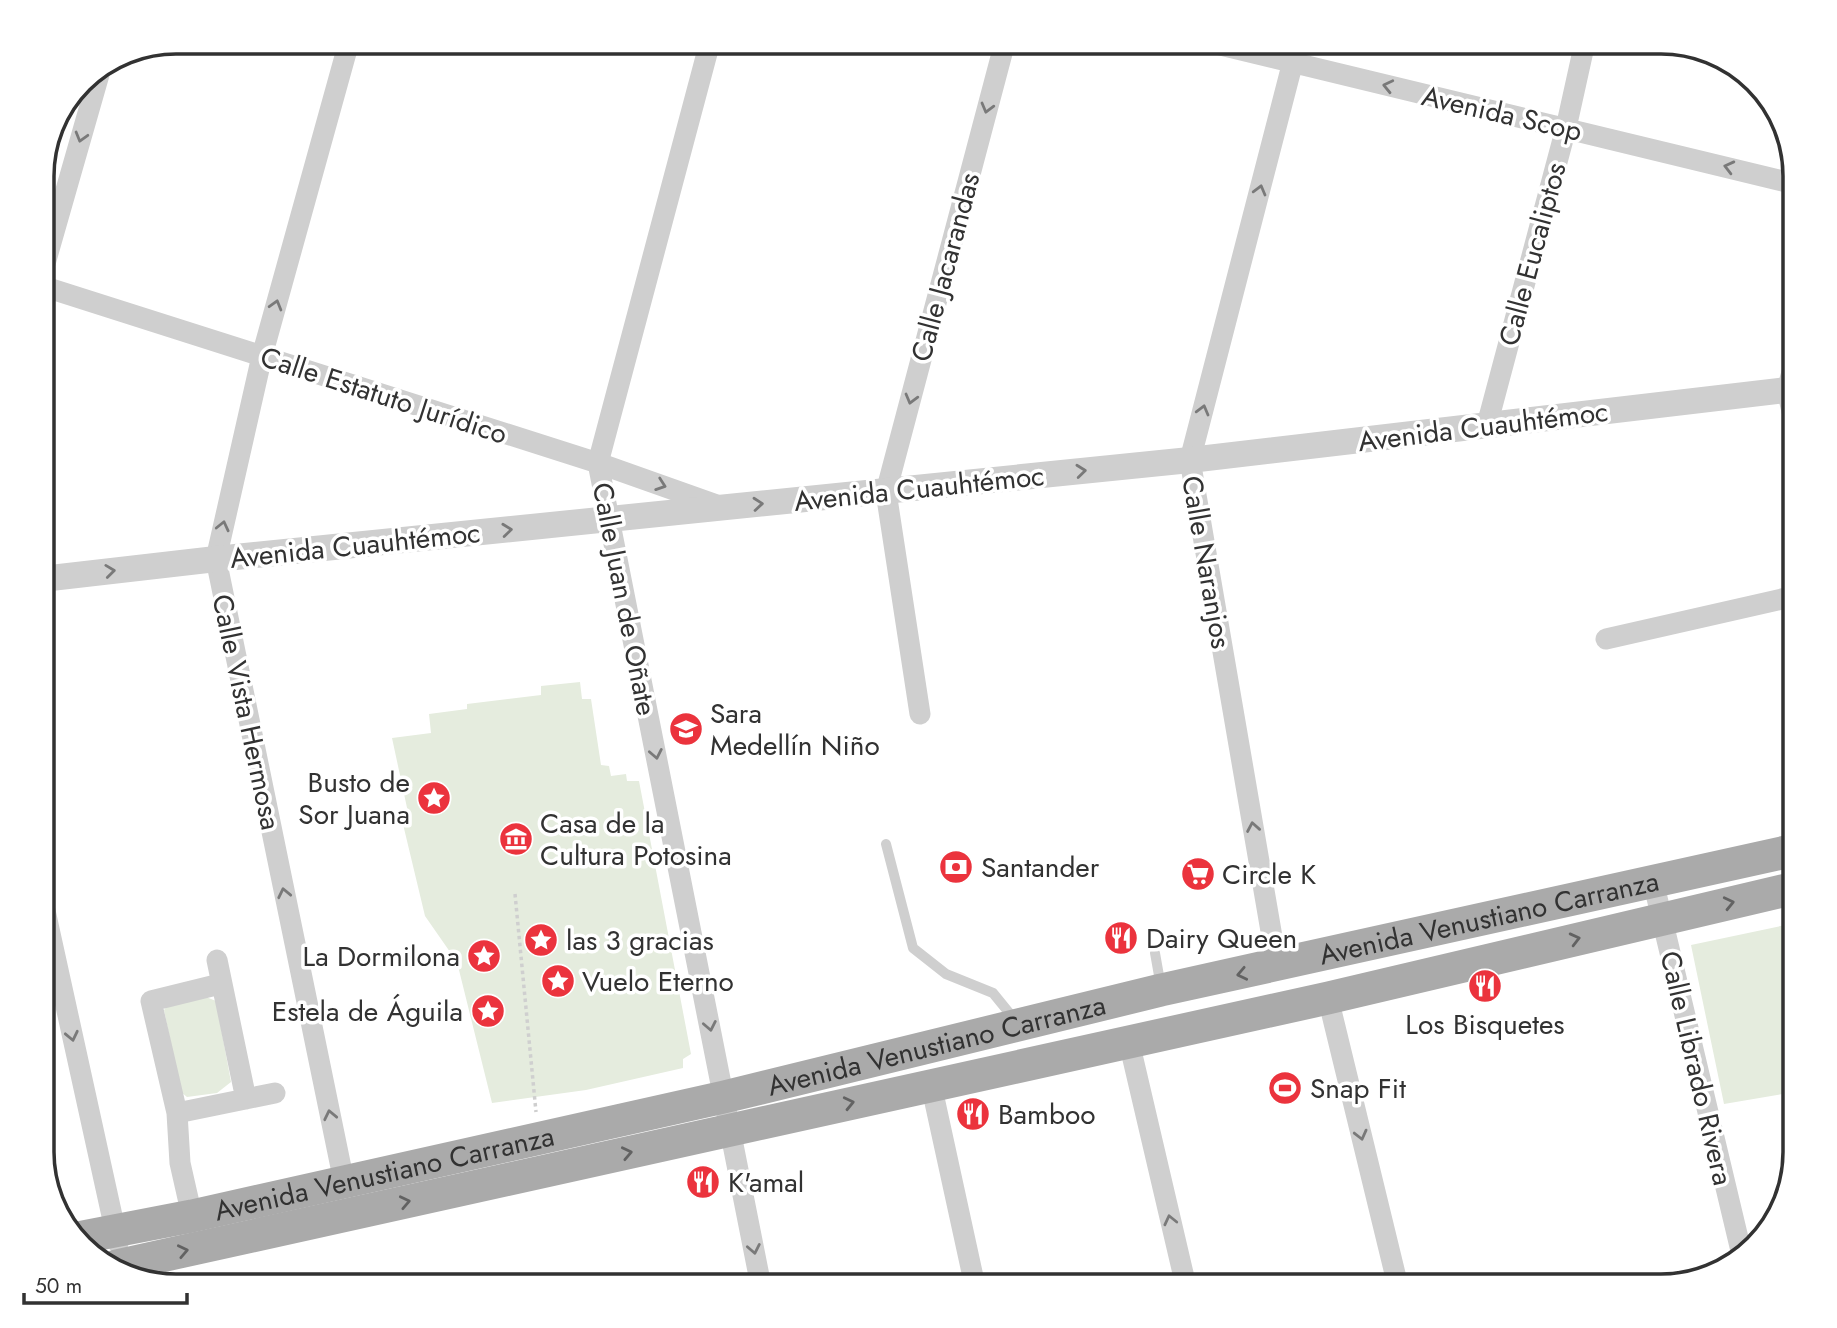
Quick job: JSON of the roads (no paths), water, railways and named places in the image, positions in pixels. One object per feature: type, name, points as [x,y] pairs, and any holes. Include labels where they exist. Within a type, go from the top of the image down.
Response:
[{"type":"main road","name":"Avenida Venustiano Carranza","points":[[88,1236],[192,1216],[724,1097],[1161,990],[1783,853]]},
{"type":"main road","name":"Avenida Venustiano Carranza","points":[[130,1264],[1328,998],[1783,891]]},
{"type":"street","name":"Calle Vista Hermosa","points":[[344,1182],[216,559],[262,356],[346,54]]},
{"type":"street","name":"Calle Juan de Oñate","points":[[707,54],[598,463],[759,1274]]},
{"type":"street","name":"Calle Jacarandas","points":[[886,492],[1002,54]]},
{"type":"street","name":"Avenida Scop","points":[[1254,54],[1783,181]]},
{"type":"street","name":"Calle Naranjos","points":[[1277,966],[1189,460],[1295,54]]},
{"type":"street","name":"Calle Eucaliptos","points":[[1487,425],[1566,128],[1582,54]]},
{"type":"street","points":[[55,228],[96,85]]},
{"type":"street","name":"Calle Estatuto Jurídico","points":[[55,290],[598,463],[724,507]]},
{"type":"street","name":"Avenida Cuauhtémoc","points":[[55,578],[1189,460],[1783,391]]},
{"type":"street","points":[[886,492],[920,714]]},
{"type":"street","points":[[1606,639],[1783,599]]},
{"type":"street","name":"Calle Librado Rivera","points":[[1653,881],[1739,1244]]},
{"type":"street","points":[[55,958],[120,1259]]},
{"type":"street","points":[[217,960],[246,1099]]},
{"type":"street","points":[[192,1216],[180,1163],[177,1113],[151,1001],[220,984]]},
{"type":"street","points":[[1328,998],[1395,1274]]},
{"type":"street","points":[[1129,1042],[1183,1274]]},
{"type":"street","points":[[931,1084],[972,1274]]},
{"type":"street","points":[[177,1113],[275,1093]]},
{"type":"lane","points":[[886,844],[913,948],[946,974],[993,993],[1020,1025]]},
{"type":"lane","points":[[1155,953],[1161,990]]},
{"type":"place","name":"Sara Medellín Niño","points":[[686,729]]},
{"type":"place","name":"Busto de Sor Juana","points":[[434,798]]},
{"type":"place","name":"Casa de la Cultura Potosina","points":[[516,839]]},
{"type":"place","name":"Santander","points":[[956,867]]},
{"type":"place","name":"Circle K","points":[[1198,874]]},
{"type":"place","name":"Dairy Queen","points":[[1121,938]]},
{"type":"place","name":"las 3 gracias","points":[[541,940]]},
{"type":"place","name":"La Dormilona","points":[[484,956]]},
{"type":"place","name":"Vuelo Eterno","points":[[558,981]]},
{"type":"place","name":"Los Bisquetes","points":[[1485,986]]},
{"type":"place","name":"Estela de Águila","points":[[488,1011]]},
{"type":"place","name":"Snap Fit","points":[[1285,1088]]},
{"type":"place","name":"Bamboo","points":[[973,1114]]},
{"type":"place","name":"K'amal","points":[[703,1182]]}]
